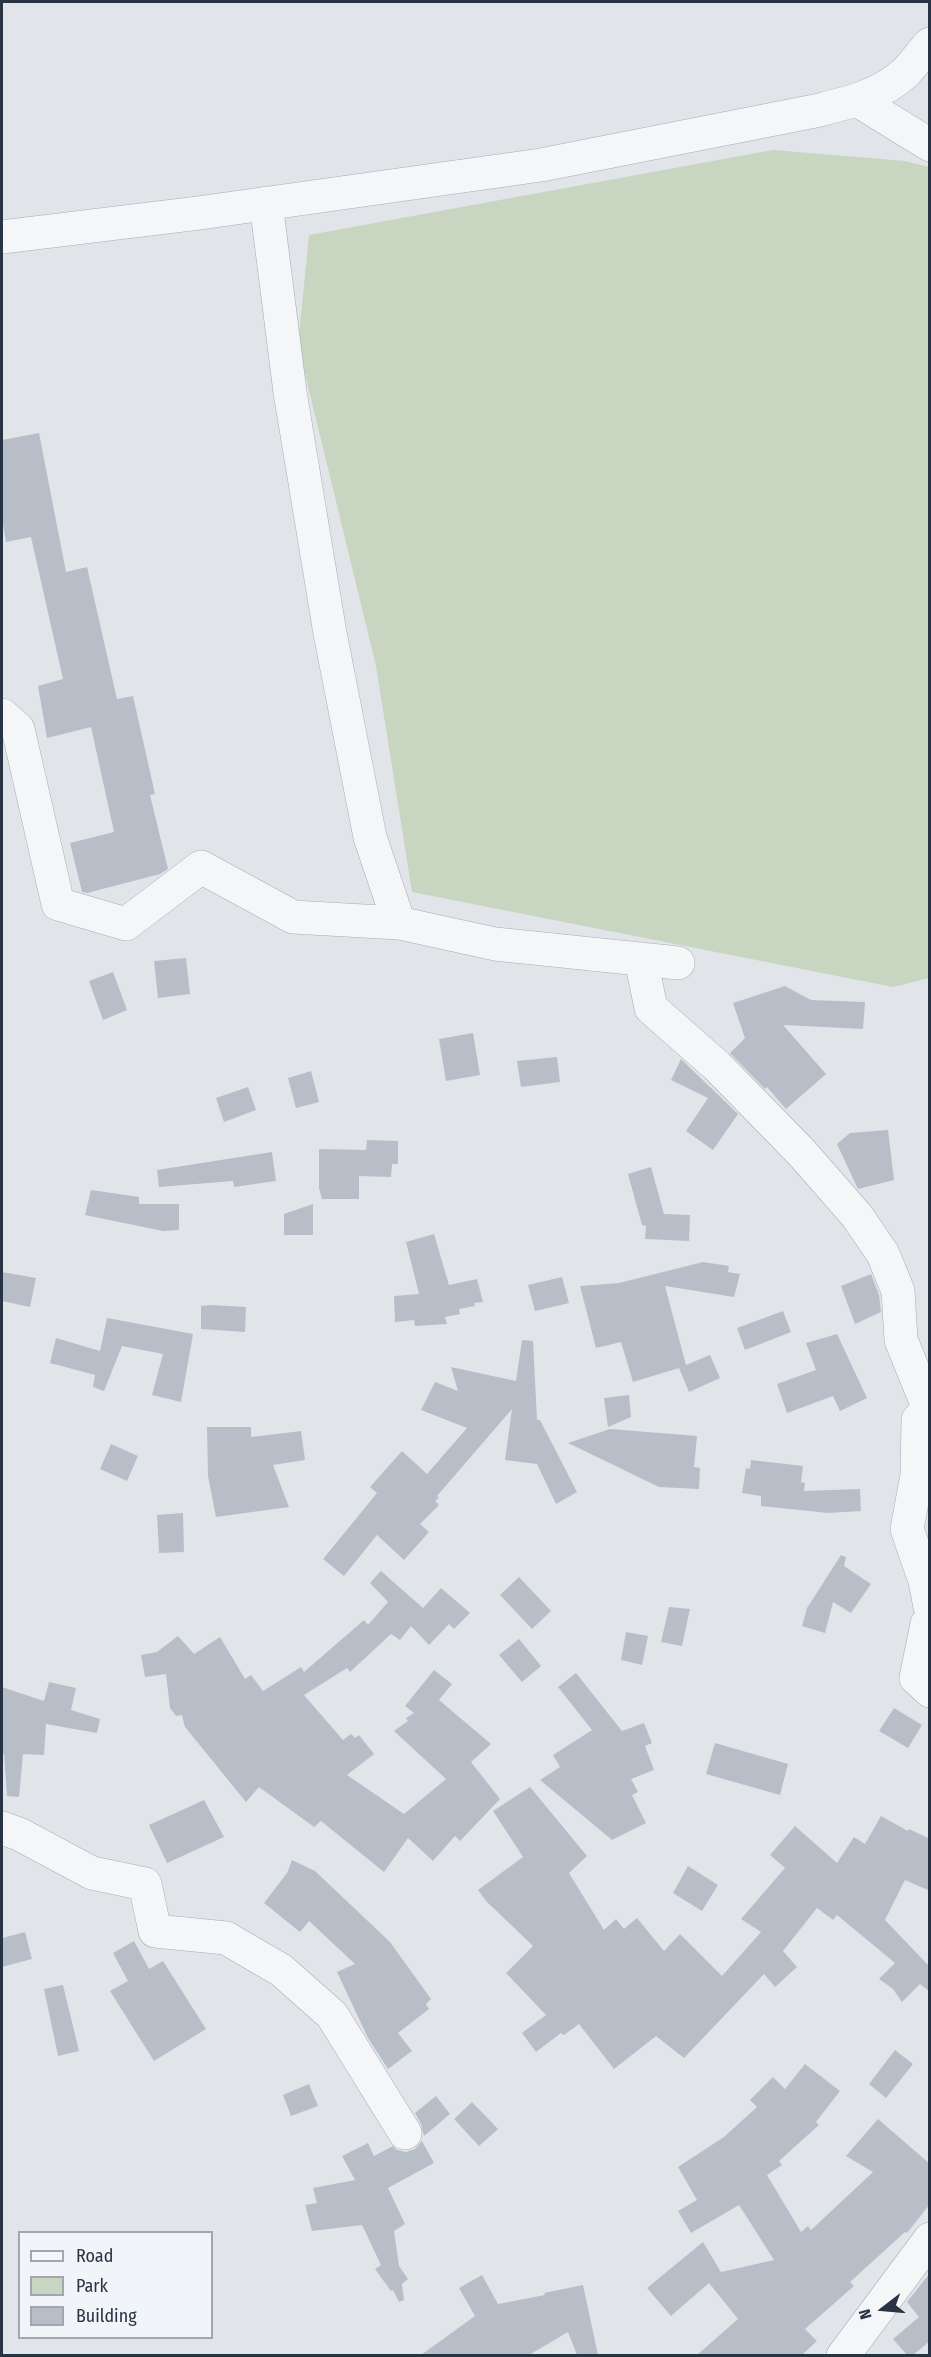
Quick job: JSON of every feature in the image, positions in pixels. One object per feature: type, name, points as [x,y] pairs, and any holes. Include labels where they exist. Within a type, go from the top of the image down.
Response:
[{"type":"street","points":[[2,237],[541,165],[815,111],[857,100],[879,90],[905,73],[930,44]]},
{"type":"street","points":[[857,100],[930,145]]},
{"type":"street","points":[[266,203],[290,392],[333,644],[370,837],[399,923]]},
{"type":"street","points":[[2,716],[18,729],[58,904],[126,924],[201,867],[293,917],[399,923],[495,944],[678,963]]},
{"type":"street","points":[[641,959],[651,1008],[717,1066],[802,1153],[857,1216],[884,1254],[898,1291],[901,1340],[929,1408],[918,1420],[917,1475],[908,1528],[925,1581],[930,1607]]},
{"type":"street","points":[[930,1622],[927,1624],[916,1678],[930,1691]]},
{"type":"street","points":[[2,1828],[19,1834],[92,1873],[145,1884],[155,1931],[226,1938],[281,1970],[332,2015],[405,2133]]},
{"type":"street","points":[[843,2355],[930,2239]]},
{"type":"green space","points":[[773,150],[905,161],[929,167],[929,978],[893,987],[412,892],[376,666],[298,345],[309,235]]},
{"type":"building","points":[[39,433],[66,572],[87,567],[117,699],[133,696],[155,794],[150,795],[168,869],[160,874],[87,893],[82,892],[70,843],[114,832],[91,727],[47,738],[38,686],[63,679],[31,537],[6,542],[2,518],[2,440]]},
{"type":"building","points":[[186,958],[190,994],[158,998],[154,961]]},
{"type":"building","points":[[113,972],[127,1010],[103,1020],[89,981]]},
{"type":"building","points":[[785,986],[811,1000],[865,1002],[863,1029],[783,1025],[826,1074],[786,1109],[767,1087],[765,1089],[730,1053],[745,1038],[733,1003]]},
{"type":"building","points":[[473,1033],[480,1075],[446,1081],[439,1039]]},
{"type":"building","points":[[557,1057],[560,1082],[521,1087],[517,1061]]},
{"type":"building","points":[[681,1059],[738,1114],[713,1150],[686,1131],[708,1098],[671,1080]]},
{"type":"building","points":[[311,1071],[319,1102],[296,1108],[288,1078]]},
{"type":"building","points":[[248,1087],[256,1110],[224,1122],[216,1098]]},
{"type":"building","points":[[888,1130],[894,1180],[858,1189],[837,1144],[850,1133]]},
{"type":"building","points":[[367,1140],[398,1141],[398,1164],[392,1164],[391,1177],[359,1176],[359,1199],[322,1199],[319,1188],[319,1149],[366,1150]]},
{"type":"building","points":[[272,1152],[276,1181],[234,1187],[233,1181],[159,1187],[157,1170]]},
{"type":"building","points":[[651,1167],[664,1214],[690,1215],[689,1241],[645,1239],[646,1226],[642,1225],[628,1174]]},
{"type":"building","points":[[91,1190],[139,1197],[139,1204],[179,1204],[179,1230],[163,1231],[85,1215]]},
{"type":"building","points":[[313,1204],[313,1235],[284,1235],[284,1214]]},
{"type":"building","points":[[434,1234],[449,1285],[477,1279],[483,1302],[459,1309],[460,1314],[445,1317],[447,1324],[415,1326],[414,1320],[395,1322],[394,1296],[419,1294],[406,1242]]},
{"type":"building","points":[[703,1262],[729,1266],[728,1272],[740,1274],[734,1297],[665,1286],[686,1365],[710,1355],[720,1378],[689,1392],[679,1368],[633,1382],[621,1342],[596,1348],[580,1286],[619,1283]]},
{"type":"building","points":[[2,1272],[36,1278],[30,1307],[2,1301]]},
{"type":"building","points":[[871,1274],[879,1295],[881,1312],[855,1324],[841,1286]]},
{"type":"building","points":[[562,1277],[569,1303],[535,1311],[528,1285]]},
{"type":"building","points":[[201,1306],[246,1307],[245,1332],[201,1329]]},
{"type":"building","points":[[783,1311],[791,1332],[745,1350],[737,1328]]},
{"type":"building","points":[[107,1318],[193,1334],[181,1402],[152,1395],[163,1354],[122,1346],[104,1391],[93,1387],[95,1375],[50,1363],[56,1338],[100,1351]]},
{"type":"building","points":[[837,1334],[867,1398],[840,1411],[833,1396],[787,1413],[777,1384],[816,1370],[806,1343]]},
{"type":"building","points":[[522,1340],[533,1341],[537,1420],[540,1420],[577,1492],[556,1504],[537,1464],[505,1460],[512,1409],[437,1496],[439,1498],[435,1501],[439,1505],[420,1524],[429,1532],[404,1560],[377,1535],[344,1576],[323,1559],[377,1493],[370,1487],[402,1451],[427,1474],[467,1428],[421,1410],[435,1382],[458,1391],[451,1367],[516,1381]]},
{"type":"building","points":[[629,1395],[631,1417],[608,1427],[604,1398]]},
{"type":"building","points":[[207,1427],[251,1427],[251,1437],[301,1431],[305,1460],[273,1465],[289,1507],[216,1517],[208,1476]]},
{"type":"building","points":[[610,1429],[697,1436],[694,1467],[700,1468],[699,1489],[659,1487],[568,1443]]},
{"type":"building","points":[[111,1444],[138,1456],[127,1481],[100,1469]]},
{"type":"building","points":[[751,1460],[803,1466],[801,1482],[805,1483],[804,1491],[860,1489],[861,1511],[828,1513],[761,1506],[761,1496],[742,1493],[746,1468],[750,1469]]},
{"type":"building","points":[[183,1513],[184,1552],[159,1553],[157,1515]]},
{"type":"building","points":[[841,1555],[846,1557],[844,1566],[871,1584],[851,1613],[833,1602],[825,1633],[802,1626],[807,1608]]},
{"type":"building","points":[[381,1571],[423,1608],[441,1588],[470,1613],[454,1629],[449,1624],[429,1645],[411,1626],[400,1640],[391,1634],[350,1672],[347,1668],[304,1695],[343,1740],[351,1734],[355,1738],[359,1735],[374,1754],[347,1775],[404,1814],[446,1779],[394,1731],[408,1721],[406,1718],[414,1713],[405,1706],[434,1670],[452,1684],[439,1700],[491,1744],[471,1762],[500,1799],[460,1841],[455,1836],[433,1861],[408,1838],[384,1872],[321,1821],[314,1827],[259,1787],[246,1802],[185,1727],[182,1715],[176,1716],[170,1708],[166,1674],[145,1677],[141,1655],[157,1652],[178,1636],[194,1654],[220,1637],[245,1679],[251,1675],[263,1691],[301,1667],[304,1672],[364,1620],[368,1625],[388,1602],[370,1583]]},
{"type":"building","points":[[519,1577],[551,1611],[532,1629],[500,1595]]},
{"type":"building","points":[[669,1607],[690,1609],[682,1646],[661,1642]]},
{"type":"building","points":[[626,1632],[648,1636],[642,1665],[621,1660]]},
{"type":"building","points":[[519,1639],[541,1666],[522,1682],[499,1655]]},
{"type":"building","points":[[576,1673],[622,1731],[644,1723],[652,1743],[645,1746],[654,1770],[631,1779],[638,1792],[632,1795],[646,1823],[612,1840],[540,1780],[560,1767],[553,1755],[592,1730],[558,1687]]},
{"type":"building","points":[[49,1682],[76,1688],[71,1710],[100,1719],[97,1733],[46,1724],[44,1755],[23,1754],[19,1797],[7,1796],[4,1754],[2,1754],[2,1687],[44,1701]]},
{"type":"building","points":[[894,1708],[922,1725],[908,1748],[879,1731]]},
{"type":"building","points":[[715,1743],[788,1764],[780,1795],[706,1774]]},
{"type":"building","points":[[530,1787],[587,1856],[569,1873],[604,1930],[616,1919],[624,1929],[637,1918],[664,1951],[680,1934],[722,1976],[761,1932],[741,1919],[785,1868],[770,1855],[795,1826],[837,1863],[854,1837],[865,1844],[881,1816],[908,1831],[909,1829],[930,1839],[930,1891],[905,1880],[885,1920],[930,1967],[930,1992],[920,1984],[902,2002],[893,1989],[879,1979],[895,1963],[837,1915],[833,1920],[817,1908],[783,1951],[797,1967],[775,1987],[764,1974],[684,2058],[656,2036],[614,2069],[579,2024],[564,2035],[561,2033],[536,2052],[522,2033],[546,2015],[506,1973],[533,1946],[486,1901],[478,1890],[523,1857],[493,1811]]},
{"type":"building","points":[[204,1800],[224,1837],[167,1863],[149,1825]]},
{"type":"building","points":[[292,1860],[315,1871],[390,1942],[431,1999],[426,2004],[429,2009],[398,2033],[412,2051],[388,2069],[368,2038],[337,1972],[355,1964],[309,1921],[300,1932],[264,1903],[287,1873]]},
{"type":"building","points":[[688,1866],[718,1885],[702,1911],[673,1893]]},
{"type":"building","points":[[25,1932],[32,1959],[2,1967],[2,1938]]},
{"type":"building","points":[[134,1941],[149,1969],[163,1961],[206,2029],[154,2061],[110,1991],[128,1981],[113,1953]]},
{"type":"building","points":[[63,1985],[79,2051],[58,2056],[44,1989]]},
{"type":"building","points":[[895,2050],[913,2064],[886,2098],[869,2084]]},
{"type":"building","points":[[805,2064],[840,2091],[816,2122],[819,2125],[779,2161],[782,2165],[767,2175],[801,2232],[808,2226],[811,2230],[873,2172],[846,2156],[878,2119],[930,2164],[930,2204],[907,2233],[905,2232],[850,2282],[854,2286],[805,2329],[817,2341],[802,2355],[697,2355],[738,2319],[709,2283],[671,2316],[647,2288],[703,2242],[721,2272],[774,2260],[739,2205],[691,2233],[678,2211],[697,2200],[678,2167],[724,2137],[757,2107],[750,2100],[773,2077],[785,2089]]},
{"type":"building","points":[[309,2084],[318,2106],[291,2116],[283,2095]]},
{"type":"building","points":[[436,2096],[450,2114],[424,2136],[415,2113]]},
{"type":"building","points":[[472,2102],[498,2129],[479,2146],[454,2119]]},
{"type":"building","points":[[422,2141],[434,2163],[388,2188],[405,2224],[394,2231],[399,2266],[408,2279],[402,2284],[404,2300],[399,2302],[393,2290],[391,2291],[375,2269],[381,2265],[362,2225],[312,2231],[305,2205],[317,2203],[313,2188],[355,2180],[342,2156],[368,2143],[374,2156],[393,2146],[397,2150],[406,2152],[415,2149]]},
{"type":"building","points":[[930,2273],[930,2341],[913,2355],[907,2355],[893,2339],[919,2317],[907,2302]]},
{"type":"building","points":[[482,2275],[498,2304],[583,2285],[598,2355],[577,2355],[568,2332],[529,2355],[421,2355],[475,2316],[459,2288]]}]
